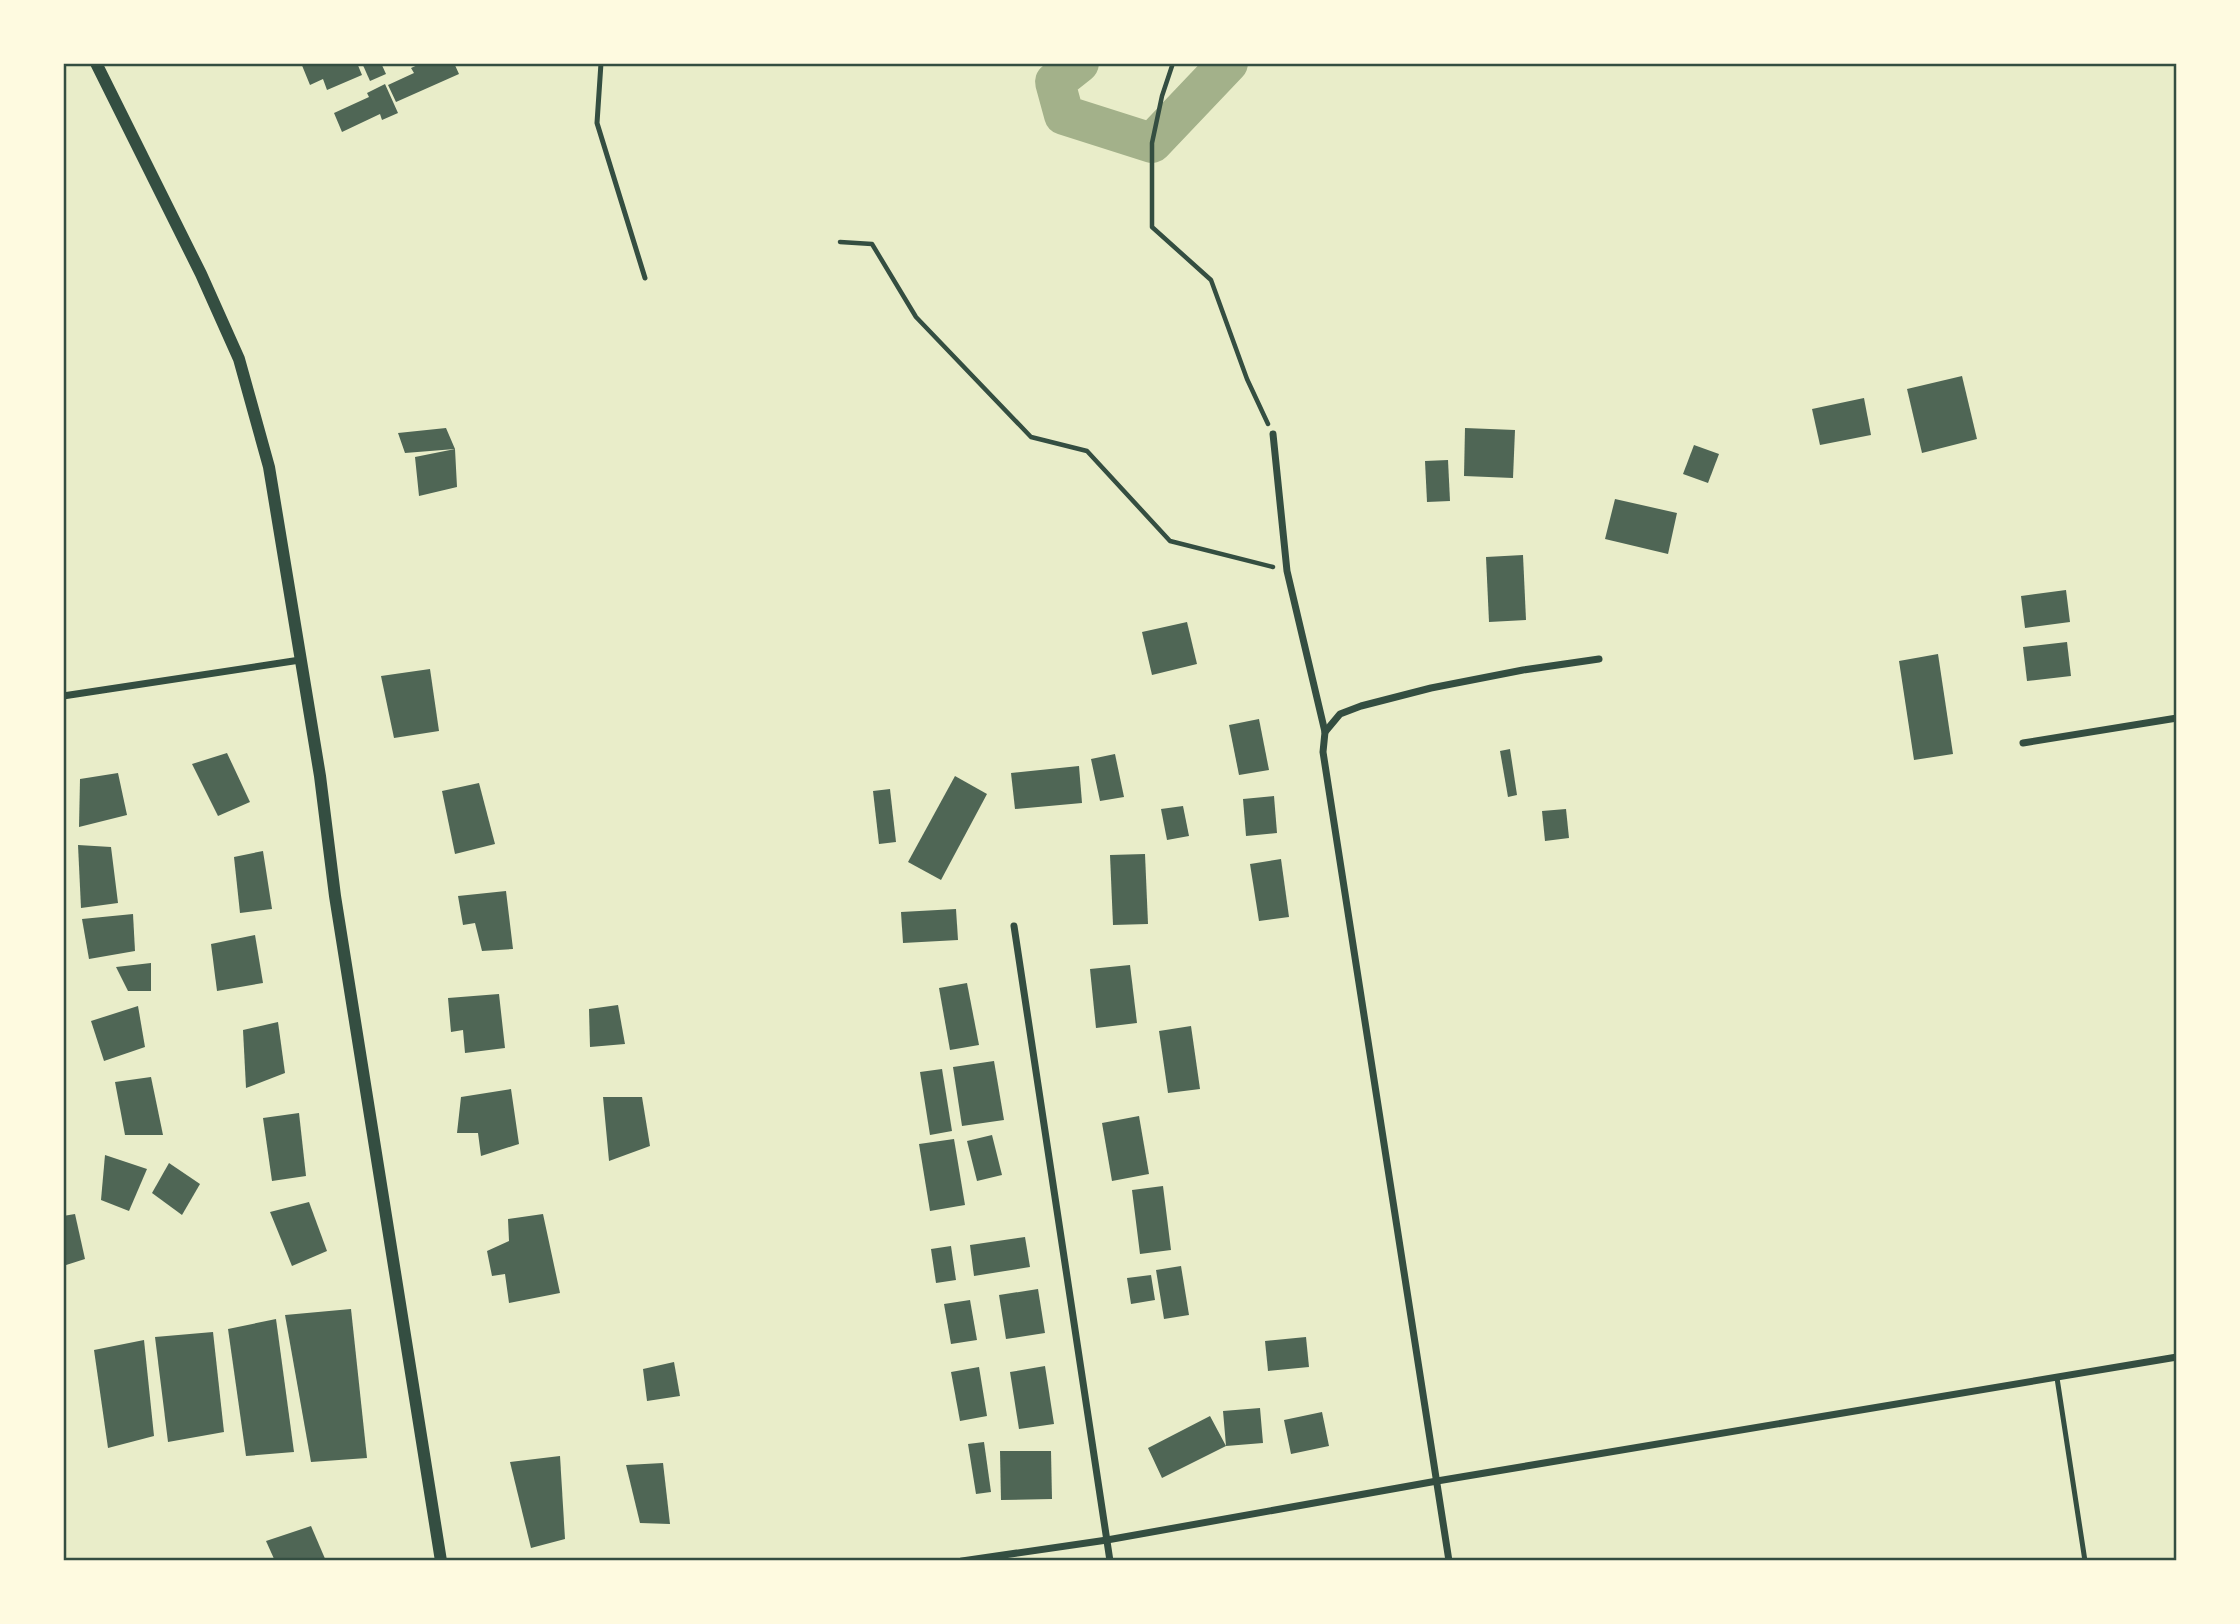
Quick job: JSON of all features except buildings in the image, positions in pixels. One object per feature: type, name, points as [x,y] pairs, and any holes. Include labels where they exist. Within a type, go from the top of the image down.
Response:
[{"type":"street","points":[[96,63],[201,274],[239,359],[263,444],[275,498],[320,776],[337,909],[441,1561]]},
{"type":"street","points":[[1273,433],[1287,571],[1325,732],[1323,752],[1449,1561]]},
{"type":"street","points":[[1325,732],[1340,714],[1432,688],[1523,670],[1599,659]]},
{"type":"street","points":[[63,696],[300,660]]},
{"type":"street","points":[[2024,743],[2177,718]]},
{"type":"street","points":[[1014,926],[1110,1561]]},
{"type":"street","points":[[962,1561],[1107,1540],[1437,1481],[2177,1357]]},
{"type":"lane","points":[[601,63],[597,123],[645,278]]},
{"type":"lane","points":[[2057,1378],[2085,1561]]},
{"type":"path","points":[[1173,63],[1162,96],[1152,143],[1152,227],[1211,280],[1247,379],[1273,433]]},
{"type":"path","points":[[840,242],[872,244],[916,317],[1031,437],[1087,451],[1171,541],[1287,571]]},
{"type":"waterway","points":[[1079,63],[1055,82],[1064,115],[1152,143],[1228,63]]}]
